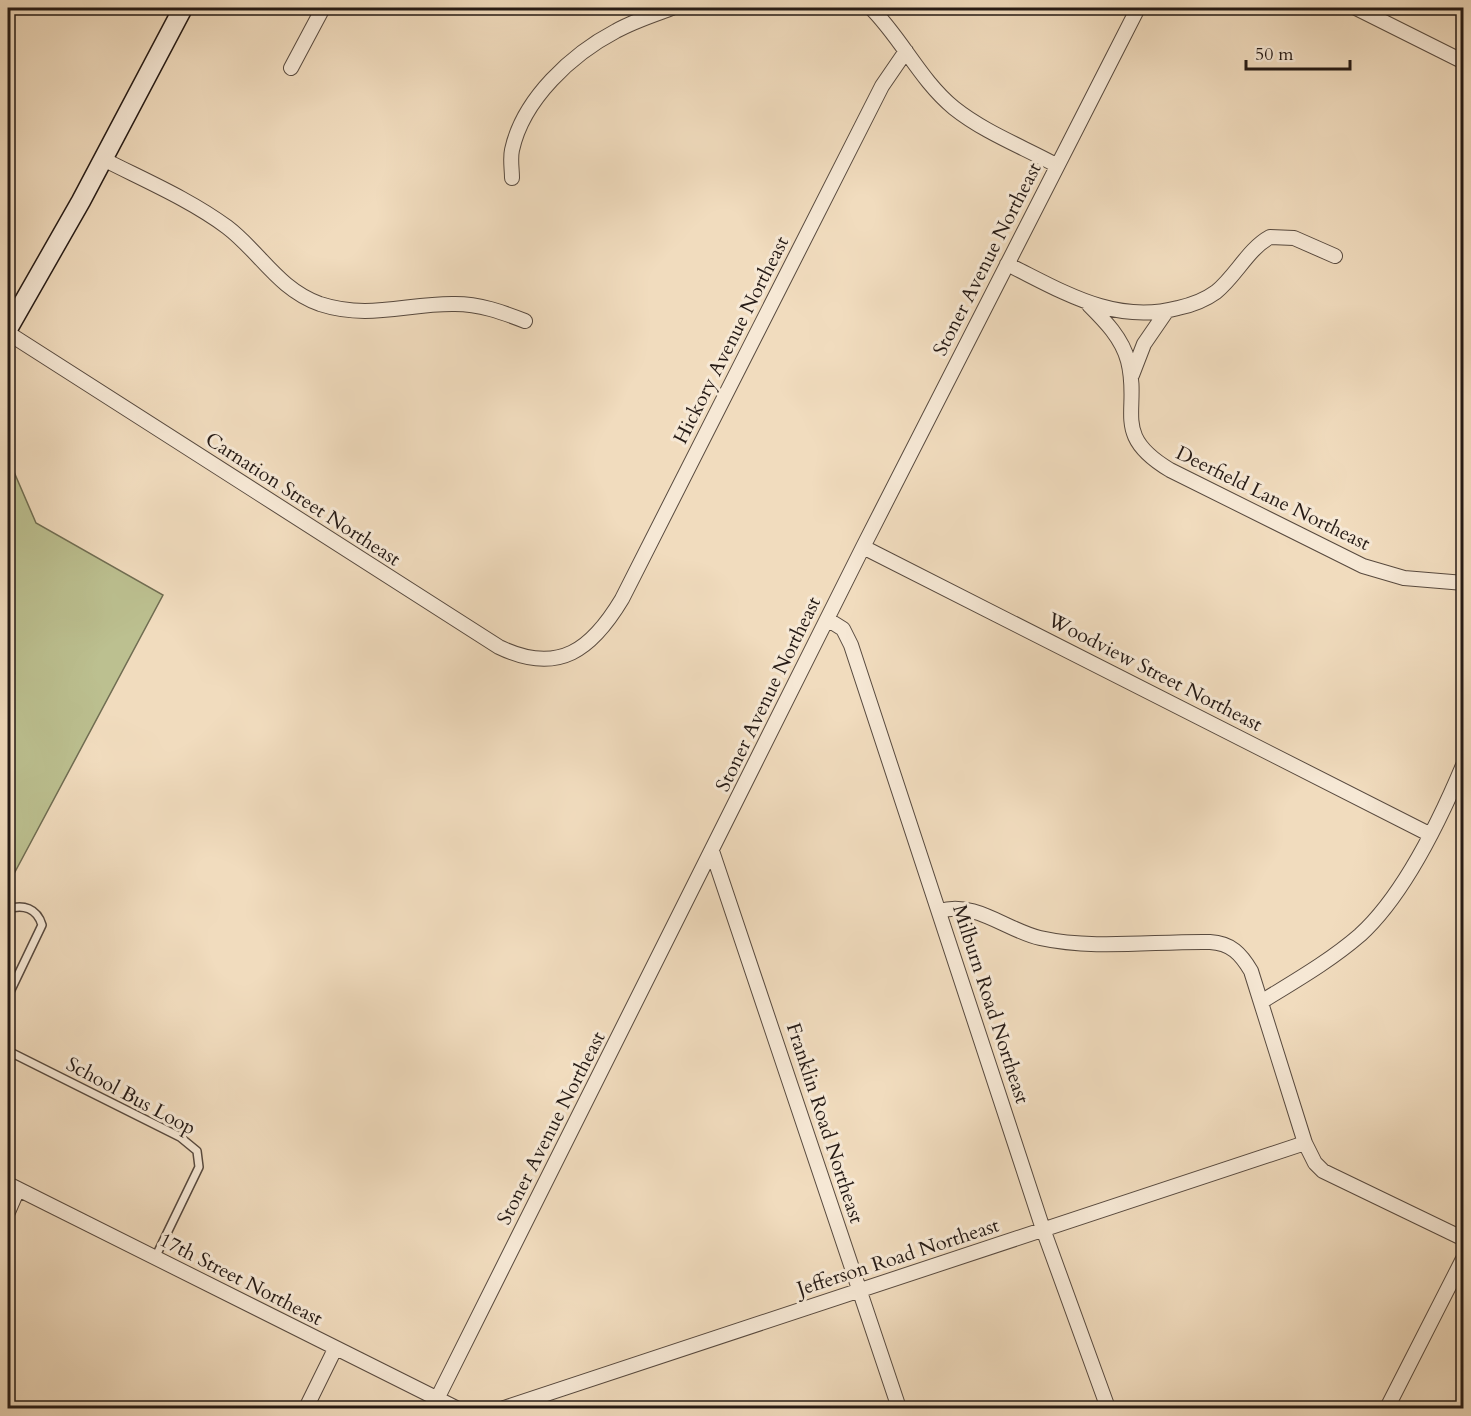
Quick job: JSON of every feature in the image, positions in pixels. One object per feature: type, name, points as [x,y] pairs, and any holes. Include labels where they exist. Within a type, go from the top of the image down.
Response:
[{"type":"street","points":[[8,331],[81,201],[183,8]]},
{"type":"street","points":[[291,68],[323,8]]},
{"type":"street","points":[[512,178],[515,142],[527,115],[551,82],[598,41],[625,26],[672,8]]},
{"type":"street","points":[[871,8],[886,22],[931,85],[954,107],[1056,165]]},
{"type":"street","name":"Stoner Avenue Northeast","points":[[437,1399],[863,547],[1138,8]]},
{"type":"street","points":[[1356,8],[1464,62]]},
{"type":"street","name":"Hickory Avenue Northeast","points":[[588,644],[606,626],[622,599],[882,86],[906,51]]},
{"type":"street","points":[[103,159],[212,216],[236,235],[281,281],[318,303],[335,308],[372,312],[454,304],[476,305],[525,321]]},
{"type":"street","points":[[1166,312],[1208,298],[1270,237],[1294,238],[1335,256]]},
{"type":"street","name":"Deerfield Lane Northeast","points":[[1007,264],[1089,305],[1129,313],[1166,312]]},
{"type":"street","name":"Deerfield Lane Northeast","points":[[1089,305],[1120,341],[1127,357],[1131,378],[1129,405],[1132,429],[1141,447],[1161,465],[1363,566],[1404,578],[1464,583]]},
{"type":"street","name":"Deerfield Lane Northeast","points":[[1131,378],[1144,344],[1166,312]]},
{"type":"street","name":"Carnation Street Northeast","points":[[8,331],[499,647],[518,655],[549,658],[569,654],[588,644]]},
{"type":"street","name":"Woodview Street Northeast","points":[[863,547],[1429,834]]},
{"type":"street","name":"Milburn Road Northeast","points":[[827,619],[843,629],[851,645],[1043,1229],[1108,1408]]},
{"type":"street","points":[[1261,1002],[1326,961],[1372,923],[1395,895],[1429,834],[1464,763]]},
{"type":"street","name":"Franklin Road Northeast","points":[[711,851],[899,1408]]},
{"type":"street","points":[[940,911],[948,908],[968,910],[1021,933],[1055,940],[1224,944],[1243,957],[1251,971],[1305,1143],[1323,1171],[1464,1239]]},
{"type":"street","name":"Jefferson Road Northeast","points":[[504,1408],[1305,1143]]},
{"type":"street","points":[[8,1212],[13,1187]]},
{"type":"street","name":"17th Street Northeast","points":[[13,1187],[456,1408]]},
{"type":"street","points":[[1387,1408],[1464,1257]]},
{"type":"street","points":[[306,1408],[335,1349]]},
{"type":"lane","points":[[8,909],[20,906],[32,909],[39,916],[42,925],[8,996]]},
{"type":"lane","name":"School Bus Loop","points":[[8,1051],[180,1137],[197,1151],[199,1167],[155,1258]]},
{"type":"green space","points":[[8,458],[36,523],[163,595],[8,885]]},
{"type":"waterway","points":[[8,604],[13,674],[8,687]]}]
